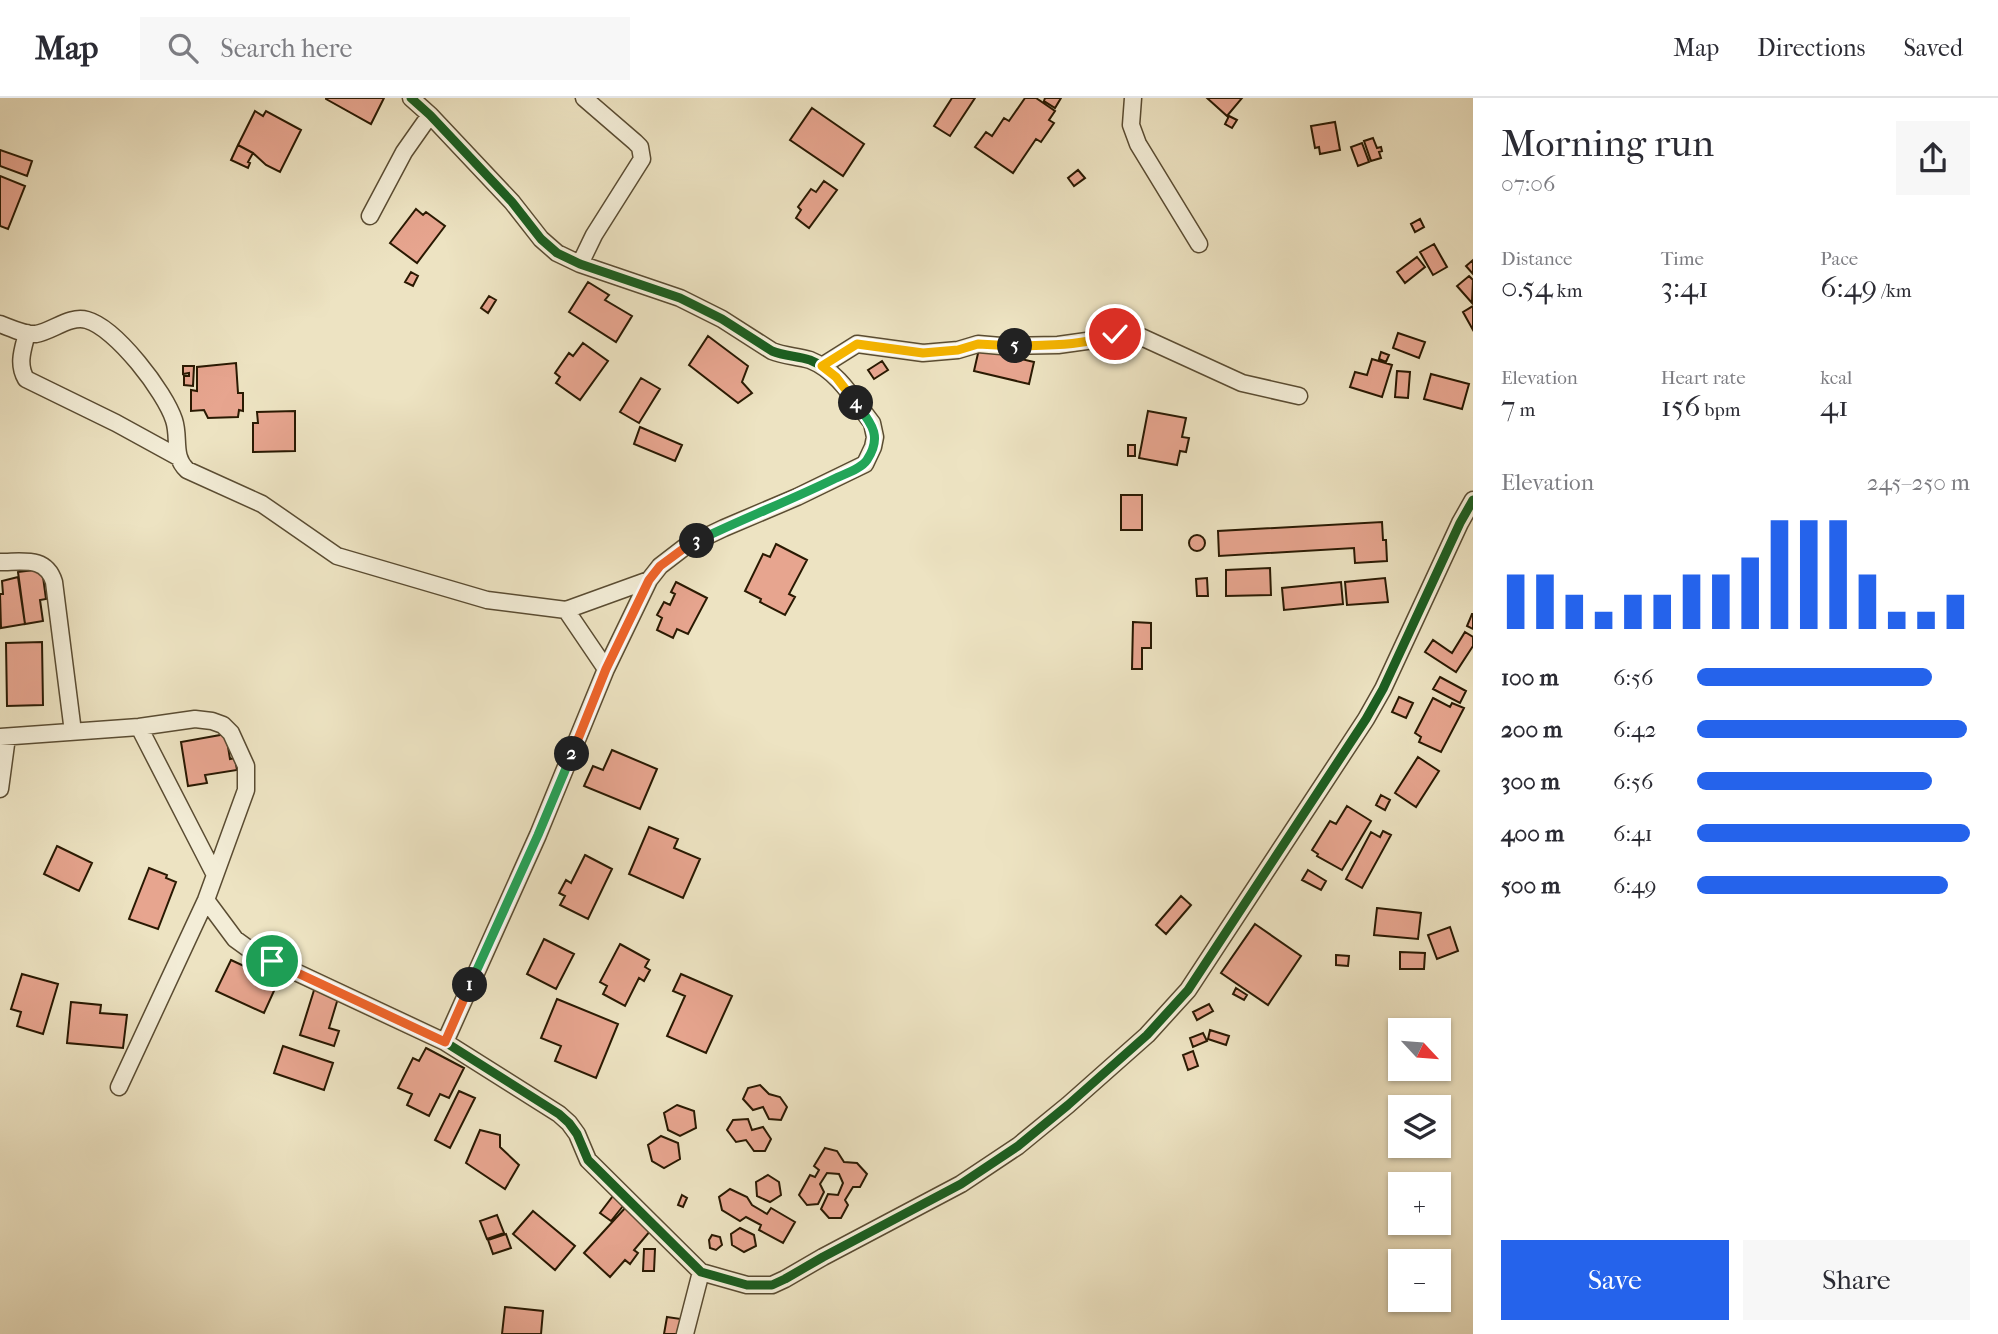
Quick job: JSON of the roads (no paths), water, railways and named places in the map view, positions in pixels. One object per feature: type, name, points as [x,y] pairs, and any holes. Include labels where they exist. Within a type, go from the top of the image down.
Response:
[{"type":"street","points":[[411,98],[512,202],[550,248],[580,264],[680,298],[722,319],[780,355],[802,358],[822,366],[836,377],[872,423],[875,438],[864,464],[687,546],[660,566],[649,580],[606,669],[538,835],[445,1042]]},
{"type":"street","points":[[580,264],[594,235],[642,159],[640,147],[584,98]]},
{"type":"street","points":[[1133,98],[1131,125],[1138,145],[1199,244]]},
{"type":"street","points":[[370,216],[404,152],[430,115]]},
{"type":"street","points":[[0,324],[37,334],[80,318],[101,325],[117,338],[149,377],[168,407],[174,420],[181,465],[262,504],[337,556],[487,600],[566,610],[649,580]]},
{"type":"street","points":[[27,333],[21,357],[22,372],[26,379],[178,457]]},
{"type":"street","points":[[822,366],[857,344],[923,353],[958,350],[978,344],[1058,345],[1127,333],[1137,335],[1242,383],[1298,396]]},
{"type":"street","points":[[206,900],[235,939],[253,952],[445,1042],[559,1114],[577,1135],[589,1160],[701,1272],[747,1285],[772,1285],[961,1184],[1018,1146],[1147,1035],[1188,990],[1366,719],[1383,689],[1473,500]]},
{"type":"street","points":[[0,562],[43,564],[51,572],[73,732]]},
{"type":"street","points":[[566,610],[606,669]]},
{"type":"street","points":[[0,789],[4,737],[139,727],[195,719],[223,725],[231,733],[246,766],[246,790],[206,900],[119,1087]]},
{"type":"street","points":[[139,727],[215,875]]},
{"type":"street","points":[[685,1334],[701,1272]]}]
